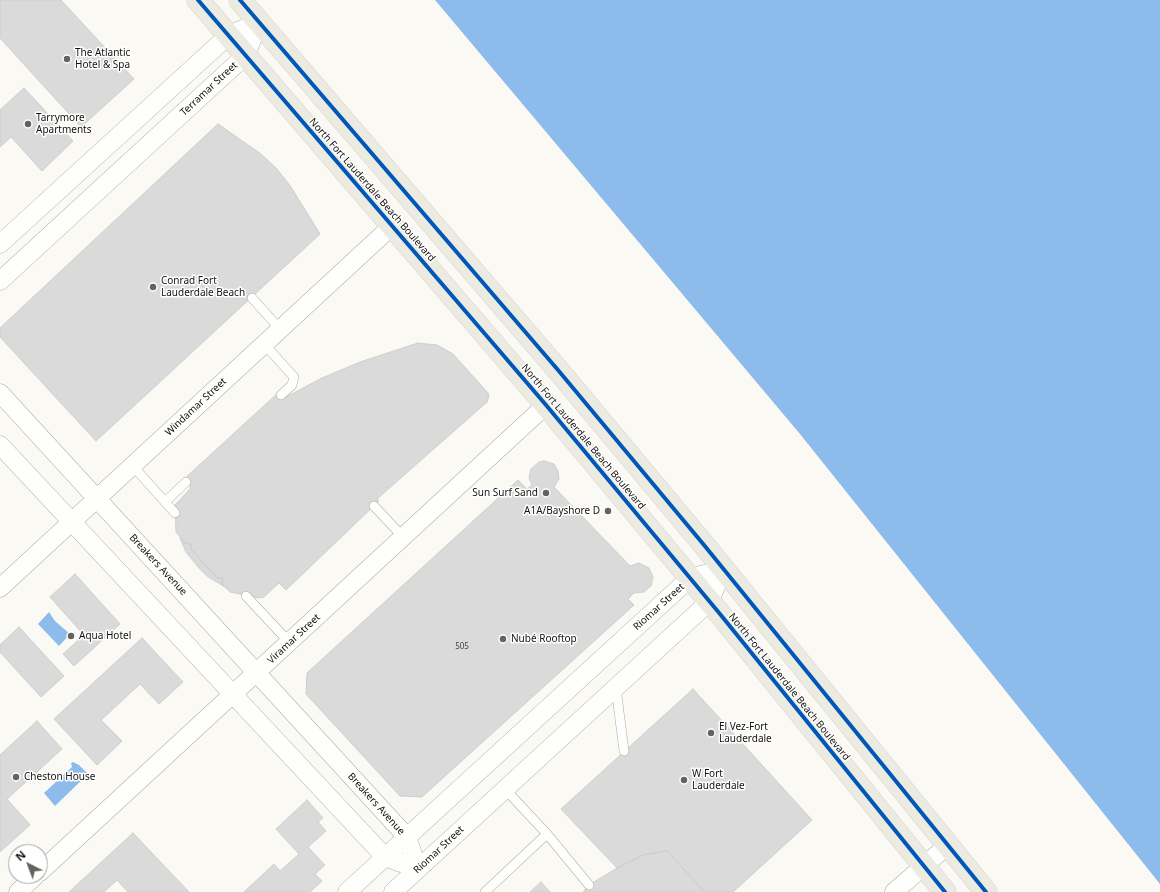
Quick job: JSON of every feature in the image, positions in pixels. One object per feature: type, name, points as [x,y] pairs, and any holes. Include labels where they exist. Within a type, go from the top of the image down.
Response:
[{"type":"main road","name":"North Fort Lauderdale Beach Boulevard","points":[[198,0],[546,405],[690,578],[945,892]]},
{"type":"main road","points":[[240,0],[558,370],[724,569],[986,892]]},
{"type":"street","points":[[0,244],[229,35],[259,22]]},
{"type":"street","name":"Terramar Street","points":[[0,281],[246,55],[259,22]]},
{"type":"street","name":"Windamar Street","points":[[0,588],[392,226]]},
{"type":"street","name":"Breakers Avenue","points":[[0,393],[407,837],[418,869]]},
{"type":"street","name":"Viramar Street","points":[[48,865],[290,643],[546,405]]},
{"type":"street","points":[[0,446],[386,857],[418,869]]},
{"type":"street","name":"Riomar Street","points":[[347,892],[690,578],[724,569]]},
{"type":"street","name":"Riomar Street","points":[[393,892],[709,602],[724,569]]},
{"type":"street","points":[[894,892],[948,845]]},
{"type":"street","points":[[18,892],[26,884]]},
{"type":"lane","points":[[252,298],[280,329]]},
{"type":"lane","points":[[264,344],[294,377],[292,385],[281,395]]},
{"type":"lane","points":[[132,465],[175,513]]},
{"type":"lane","points":[[165,502],[186,482]]},
{"type":"lane","points":[[374,506],[404,537]]},
{"type":"lane","points":[[246,596],[290,643]]},
{"type":"lane","points":[[616,688],[624,751]]},
{"type":"lane","points":[[505,789],[547,834],[589,885]]},
{"type":"lane","points":[[485,892],[547,834]]},
{"type":"water","points":[[435,0],[1160,0],[1160,884],[800,434]]},
{"type":"water","points":[[49,612],[55,621],[70,634],[59,646],[38,624]]},
{"type":"water","points":[[73,762],[79,765],[88,774],[55,806],[44,793],[72,767],[71,763]]},
{"type":"building","name":"The Atlantic Hotel & Spa","points":[[0,0],[61,0],[134,79],[81,127],[0,38]]},
{"type":"building","name":"Tarrymore Apartments","points":[[24,88],[73,141],[42,171],[11,137],[0,147],[0,110]]},
{"type":"building","name":"Conrad Fort Lauderdale Beach","points":[[218,124],[261,154],[277,169],[291,187],[320,234],[96,441],[0,337],[0,328]]},
{"type":"building","points":[[418,343],[437,345],[453,354],[488,393],[489,396],[487,402],[377,499],[379,501],[286,590],[279,583],[264,597],[260,598],[230,592],[222,584],[223,578],[217,578],[191,549],[191,544],[185,543],[176,532],[175,505],[191,488],[184,479],[279,392],[284,398],[322,378],[360,362]]},
{"type":"building","points":[[544,461],[554,464],[558,471],[559,479],[554,487],[630,566],[639,563],[649,568],[653,577],[651,586],[644,592],[634,593],[628,599],[634,605],[422,797],[400,796],[306,694],[307,673],[518,480],[527,489],[532,485],[529,478],[531,469],[539,462]]},
{"type":"building","points":[[180,538],[185,543],[191,544],[191,549],[217,578],[223,578],[222,584],[228,589],[207,576],[199,568],[186,552]]},
{"type":"building","points":[[75,574],[120,624],[74,666],[63,654],[84,635],[50,597]]},
{"type":"building","points":[[19,627],[64,676],[41,697],[0,652],[0,645]]},
{"type":"building","points":[[142,638],[183,682],[159,704],[140,684],[101,720],[122,741],[97,765],[54,719]]},
{"type":"building","name":"W Fort Lauderdale","points":[[693,689],[812,820],[733,892],[705,892],[667,851],[643,855],[617,868],[561,809]]},
{"type":"building","name":"Cheston House","points":[[37,721],[62,749],[7,799],[30,825],[0,852],[0,755]]},
{"type":"building","points":[[307,800],[323,818],[318,822],[326,831],[308,847],[325,865],[315,874],[322,881],[310,892],[244,892],[274,864],[280,871],[299,854],[276,829]]},
{"type":"building","points":[[133,833],[189,892],[128,892],[117,880],[104,892],[69,892]]},
{"type":"building","points":[[667,851],[705,892],[583,892],[589,885],[617,868],[643,855]]},
{"type":"building","points":[[541,882],[550,892],[530,892]]},
{"type":"cycle path","points":[[198,0],[546,405],[720,614],[945,892]]},
{"type":"cycle path","points":[[240,0],[558,370],[704,545],[986,892]]},
{"type":"place","name":"The Atlantic Hotel & Spa","points":[[67,59]]},
{"type":"place","name":"Tarrymore Apartments","points":[[28,124]]},
{"type":"place","name":"Conrad Fort Lauderdale Beach","points":[[153,287]]},
{"type":"place","name":"Sun Surf Sand","points":[[546,493]]},
{"type":"place","name":"A1A/Bayshore D","points":[[608,511]]},
{"type":"place","name":"Aqua Hotel","points":[[71,636]]},
{"type":"place","name":"Nubé Rooftop","points":[[503,639]]},
{"type":"place","name":"El Vez-Fort Lauderdale","points":[[711,733]]},
{"type":"place","name":"Cheston House","points":[[16,777]]},
{"type":"place","name":"W Fort Lauderdale","points":[[684,780]]}]
